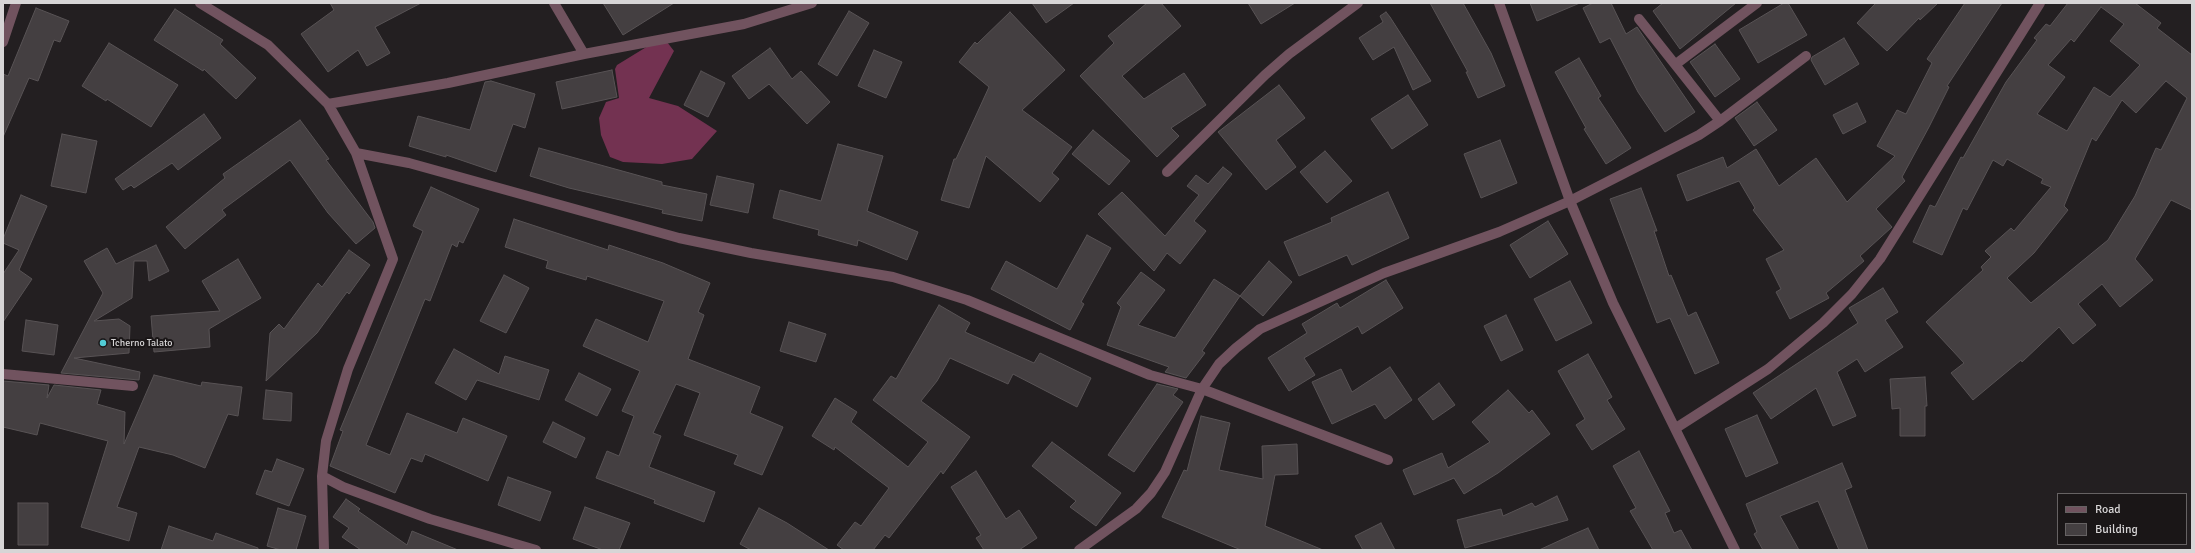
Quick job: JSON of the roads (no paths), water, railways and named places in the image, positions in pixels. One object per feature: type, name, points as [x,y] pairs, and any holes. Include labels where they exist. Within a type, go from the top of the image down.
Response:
[{"type":"street","points":[[3,42],[16,3]]},
{"type":"street","points":[[200,3],[268,45],[328,104],[356,153],[393,259],[348,369],[326,441],[322,476],[324,550]]},
{"type":"street","points":[[554,3],[584,54]]},
{"type":"street","points":[[328,104],[448,84],[584,54],[744,24],[812,3]]},
{"type":"street","points":[[1167,172],[1265,75],[1290,54],[1358,3]]},
{"type":"street","points":[[1499,3],[1570,201],[1613,303],[1735,550]]},
{"type":"street","points":[[1676,64],[1756,3]]},
{"type":"street","points":[[1676,428],[1768,369],[1823,323],[1852,294],[1880,259],[2040,3]]},
{"type":"street","points":[[1640,19],[1720,121]]},
{"type":"street","points":[[1079,550],[1136,509],[1151,493],[1165,472],[1202,389],[1219,364],[1260,329],[1384,273],[1499,232],[1570,201],[1699,135],[1720,121],[1806,56]]},
{"type":"street","points":[[356,153],[409,164],[678,238],[751,253],[900,279],[967,300],[1150,374],[1202,389],[1388,460]]},
{"type":"street","points":[[3,374],[133,386]]},
{"type":"street","points":[[322,476],[343,486],[430,519],[536,550]]},
{"type":"place","name":"Tcherno Talato","points":[[103,343]]}]
